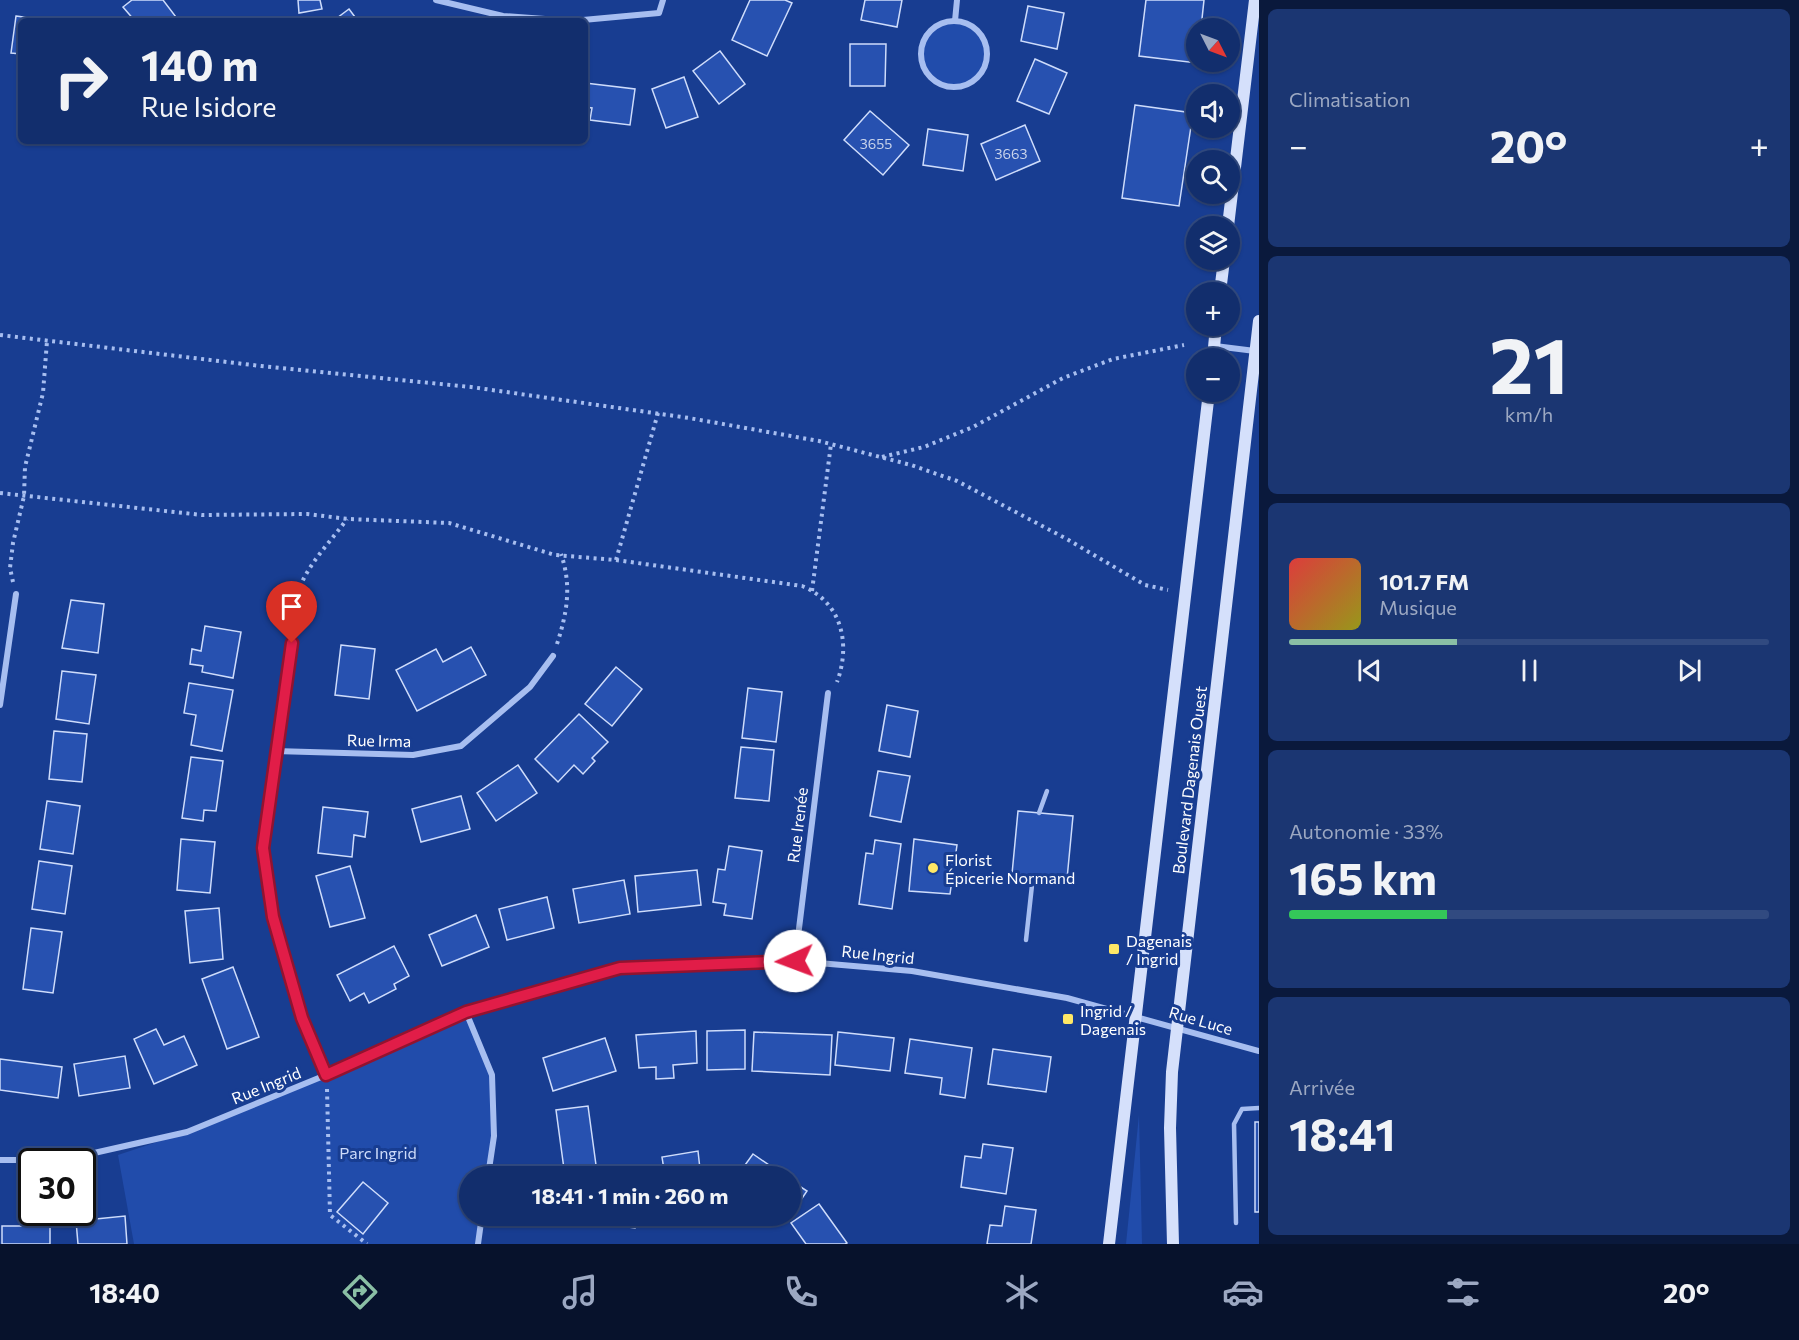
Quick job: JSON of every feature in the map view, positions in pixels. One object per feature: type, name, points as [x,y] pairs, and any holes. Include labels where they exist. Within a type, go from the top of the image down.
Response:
[{"type":"main road","points":[[1229,216],[1255,0]]},
{"type":"main road","name":"Boulevard Dagenais Ouest","points":[[1173,1244],[1170,1110],[1177,1028],[1259,321]]},
{"type":"main road","name":"Boulevard Dagenais Ouest","points":[[1109,1244],[1208,402]]},
{"type":"street","points":[[436,0],[503,16],[531,18]]},
{"type":"street","points":[[588,20],[659,13],[663,0]]},
{"type":"street","points":[[955,21],[957,0]]},
{"type":"street","points":[[955,21],[976,29],[983,38],[987,59],[976,78],[968,83],[948,86],[932,78],[926,71],[921,52],[924,41],[936,26],[955,21]]},
{"type":"street","points":[[1240,351],[1257,351]]},
{"type":"street","points":[[0,705],[16,594]]},
{"type":"street","points":[[295,622],[275,750],[263,848],[273,917],[302,1018],[326,1075]]},
{"type":"street","name":"Rue Irma","points":[[275,750],[413,755],[461,746],[530,687],[553,656]]},
{"type":"street","name":"Rue Irenée","points":[[795,961],[828,693]]},
{"type":"street","name":"Rue Ingrid","points":[[0,1160],[63,1160],[187,1132],[326,1075],[466,1012],[620,968],[795,961],[860,965],[972,980],[1067,998],[1135,1016]]},
{"type":"street","points":[[466,1012],[492,1075],[494,1136],[490,1166]]},
{"type":"street","name":"Rue Luce","points":[[1135,1016],[1259,1051]]},
{"type":"street","points":[[478,1244],[480,1226]]},
{"type":"lane","points":[[1039,813],[1047,791]]},
{"type":"lane","points":[[1026,940],[1033,876]]},
{"type":"lane","points":[[1236,1223],[1233,1124],[1242,1109],[1259,1108]]},
{"type":"path","points":[[0,335],[261,366],[471,387],[767,430],[831,444],[881,457],[967,486],[1145,585],[1156,588]]},
{"type":"path","points":[[16,594],[10,568],[24,496],[25,467],[43,393],[47,341]]},
{"type":"path","points":[[881,457],[924,447],[973,427],[1064,378],[1113,358],[1184,345]]},
{"type":"path","points":[[616,560],[658,413]]},
{"type":"path","points":[[813,591],[831,444]]},
{"type":"path","points":[[0,493],[202,515],[308,514],[348,519],[449,523],[555,555],[616,560],[802,586],[813,591],[833,609],[844,637],[838,681],[828,693]]},
{"type":"path","points":[[295,622],[296,593],[304,577],[320,552],[348,519]]},
{"type":"path","points":[[553,656],[566,618],[567,576],[561,554]]},
{"type":"path","points":[[326,1075],[330,1215],[367,1244]]},
{"type":"green space","points":[[954,21],[966,24],[977,31],[984,42],[987,54],[984,66],[977,77],[966,84],[954,87],[942,84],[931,77],[924,66],[921,54],[924,42],[931,31],[942,24]]},
{"type":"green space","name":"Parc Ingrid","points":[[466,1012],[492,1075],[494,1136],[490,1166],[459,1166],[459,1226],[480,1226],[478,1244],[134,1244],[118,1155],[187,1132]]},
{"type":"green space","points":[[1139,1115],[1142,1244],[1126,1244]]},
{"type":"building","points":[[132,0],[163,0],[176,17],[132,18],[123,7]]},
{"type":"building","points":[[298,0],[320,0],[322,9],[299,13]]},
{"type":"building","points":[[750,0],[785,0],[792,3],[767,56],[732,40]]},
{"type":"building","points":[[865,0],[902,0],[897,27],[861,20]]},
{"type":"building","points":[[1146,0],[1204,0],[1202,18],[1186,18],[1186,62],[1139,56]]},
{"type":"building","points":[[1028,6],[1064,13],[1057,49],[1021,41]]},
{"type":"building","points":[[349,9],[356,18],[337,18]]},
{"type":"building","points":[[16,16],[31,18],[18,18],[18,54],[11,53]]},
{"type":"building","points":[[850,44],[886,44],[885,86],[850,86]]},
{"type":"building","points":[[720,51],[745,84],[719,104],[693,71]]},
{"type":"building","points":[[1035,59],[1067,73],[1049,114],[1017,101]]},
{"type":"building","points":[[684,77],[698,117],[666,128],[652,89]]},
{"type":"building","points":[[588,83],[635,89],[630,125],[590,120],[592,108],[588,107]]},
{"type":"building","points":[[1135,105],[1186,112],[1186,138],[1189,138],[1179,206],[1122,198]]},
{"type":"building","points":[[870,111],[909,145],[883,175],[844,140]]},
{"type":"building","points":[[1025,125],[1040,161],[996,180],[981,144]]},
{"type":"building","points":[[928,129],[968,135],[963,171],[923,165]]},
{"type":"building","points":[[71,600],[104,604],[98,653],[62,648]]},
{"type":"building","points":[[205,626],[241,632],[233,678],[202,672],[203,666],[190,664],[192,649],[201,651]]},
{"type":"building","points":[[341,645],[375,649],[369,699],[335,695]]},
{"type":"building","points":[[471,647],[486,675],[417,711],[396,670],[436,649],[443,662]]},
{"type":"building","points":[[616,667],[642,689],[612,726],[585,704]]},
{"type":"building","points":[[62,671],[96,675],[89,724],[56,719]]},
{"type":"building","points":[[189,683],[233,690],[222,751],[191,745],[196,715],[184,713]]},
{"type":"building","points":[[748,688],[782,692],[776,742],[742,738]]},
{"type":"building","points":[[887,705],[918,711],[910,757],[879,751]]},
{"type":"building","points":[[579,714],[608,742],[592,758],[595,761],[583,774],[574,765],[558,782],[535,759]]},
{"type":"building","points":[[54,731],[87,734],[82,782],[49,779]]},
{"type":"building","points":[[741,747],[774,750],[769,801],[735,798]]},
{"type":"building","points":[[191,757],[223,761],[216,811],[204,810],[203,821],[182,818]]},
{"type":"building","points":[[518,765],[537,793],[496,821],[477,793]]},
{"type":"building","points":[[878,771],[910,776],[901,822],[870,816]]},
{"type":"building","points":[[461,796],[470,829],[421,842],[412,809]]},
{"type":"building","points":[[47,801],[80,806],[73,854],[40,849]]},
{"type":"building","points":[[323,807],[368,812],[365,837],[354,835],[352,857],[318,853]]},
{"type":"building","points":[[1018,811],[1073,816],[1067,879],[1012,874]]},
{"type":"building","points":[[181,839],[215,842],[210,893],[177,890]]},
{"type":"building","name":"Florist Épicerie Normand","points":[[914,839],[957,845],[950,894],[909,891]]},
{"type":"building","points":[[875,840],[901,844],[892,909],[859,904],[866,853],[873,854]]},
{"type":"building","points":[[729,846],[762,851],[752,919],[724,915],[726,904],[713,902],[718,869],[725,870]]},
{"type":"building","points":[[39,861],[72,866],[65,914],[32,909]]},
{"type":"building","points":[[350,866],[365,918],[330,927],[316,876]]},
{"type":"building","points":[[697,870],[701,905],[638,912],[635,876]]},
{"type":"building","points":[[624,880],[630,914],[579,923],[573,889]]},
{"type":"building","points":[[547,897],[554,928],[507,940],[499,909]]},
{"type":"building","points":[[219,908],[223,959],[190,963],[185,911]]},
{"type":"building","points":[[476,915],[489,947],[442,966],[429,935]]},
{"type":"building","points":[[31,928],[62,932],[53,993],[23,989]]},
{"type":"building","points":[[394,946],[409,976],[394,984],[396,989],[369,1003],[364,993],[350,1001],[337,975]]},
{"type":"building","points":[[233,967],[259,1037],[227,1049],[202,979]]},
{"type":"building","points":[[156,1029],[164,1045],[184,1036],[197,1065],[154,1084],[134,1039]]},
{"type":"building","points":[[745,1030],[745,1069],[707,1070],[707,1031]]},
{"type":"building","points":[[696,1031],[697,1063],[673,1065],[674,1078],[656,1079],[656,1067],[639,1068],[636,1035]]},
{"type":"building","points":[[754,1032],[832,1035],[830,1075],[752,1071]]},
{"type":"building","points":[[838,1032],[894,1038],[890,1071],[835,1065]]},
{"type":"building","points":[[605,1038],[616,1071],[553,1091],[543,1058]]},
{"type":"building","points":[[910,1039],[972,1048],[965,1098],[940,1094],[942,1078],[905,1073]]},
{"type":"building","points":[[993,1049],[1051,1057],[1046,1092],[988,1084]]},
{"type":"building","points":[[125,1056],[130,1088],[79,1096],[74,1064]]},
{"type":"building","points":[[0,1059],[62,1067],[58,1098],[0,1090]]},
{"type":"building","points":[[588,1106],[596,1165],[564,1166],[556,1110]]},
{"type":"building","points":[[1255,1122],[1259,1122],[1259,1212],[1255,1212]]},
{"type":"building","points":[[983,1144],[1013,1148],[1006,1194],[961,1187],[965,1156],[981,1158]]},
{"type":"building","points":[[698,1151],[700,1166],[663,1166],[662,1157]]},
{"type":"building","points":[[753,1154],[770,1166],[744,1166]]},
{"type":"building","points":[[363,1182],[388,1203],[363,1234],[337,1212]]},
{"type":"building","points":[[801,1187],[807,1191],[801,1200]]},
{"type":"building","points":[[819,1204],[847,1243],[806,1244],[793,1226],[801,1226],[801,1216]]},
{"type":"building","points":[[1005,1206],[1036,1210],[1031,1244],[987,1244],[990,1225],[1002,1226]]},
{"type":"building","points":[[125,1216],[127,1244],[78,1244],[76,1226],[96,1226],[96,1219]]},
{"type":"building","points":[[2,1226],[50,1226],[50,1244],[2,1244]]},
{"type":"place","name":"Florist Épicerie Normand","points":[[933,868]]},
{"type":"place","name":"Dagenais / Ingrid","points":[[1114,949]]},
{"type":"place","name":"Ingrid / Dagenais","points":[[1068,1019]]},
{"type":"route","points":[[292,643],[275,750],[263,848],[273,917],[302,1018],[326,1075],[466,1012],[620,968],[795,961]]}]
